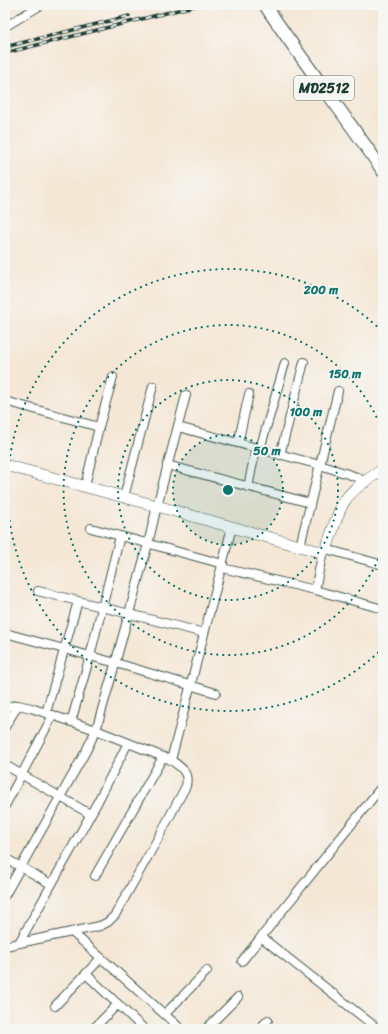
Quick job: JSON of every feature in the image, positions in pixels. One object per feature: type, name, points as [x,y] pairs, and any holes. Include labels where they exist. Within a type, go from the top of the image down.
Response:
[{"type":"main road","name":"MD2512","points":[[265,5],[383,171]]},
{"type":"street","points":[[6,26],[41,5]]},
{"type":"street","points":[[280,455],[304,362]]},
{"type":"street","points":[[248,487],[258,449],[285,363]]},
{"type":"street","points":[[85,486],[113,377]]},
{"type":"street","points":[[124,497],[153,386]]},
{"type":"street","points":[[300,546],[338,391]]},
{"type":"street","points":[[238,443],[249,394]]},
{"type":"street","points":[[5,895],[86,751],[96,730],[116,663],[148,544],[186,395]]},
{"type":"street","points":[[5,401],[99,427]]},
{"type":"street","points":[[178,428],[320,465],[359,478],[365,482]]},
{"type":"street","points":[[5,465],[317,551],[324,550],[383,565]]},
{"type":"street","points":[[167,465],[310,503]]},
{"type":"street","points":[[315,590],[324,550],[341,506],[351,493],[383,469]]},
{"type":"street","points":[[95,876],[167,759],[191,685],[232,527]]},
{"type":"street","points":[[91,528],[222,566],[383,609]]},
{"type":"street","points":[[72,722],[120,536]]},
{"type":"street","points":[[38,591],[204,633]]},
{"type":"street","points":[[5,806],[22,774],[49,714],[78,601]]},
{"type":"street","points":[[5,633],[116,663],[216,693]]},
{"type":"street","points":[[5,727],[18,705]]},
{"type":"street","points":[[5,707],[18,705],[31,708],[96,730],[167,759],[181,767],[187,780],[186,786],[156,842],[115,915],[108,922],[100,926],[5,946]]},
{"type":"street","points":[[19,943],[128,743]]},
{"type":"street","points":[[5,765],[90,814]]},
{"type":"street","points":[[242,961],[383,785]]},
{"type":"street","points":[[5,858],[52,884]]},
{"type":"street","points":[[72,932],[181,1029]]},
{"type":"street","points":[[261,937],[378,1029]]},
{"type":"street","points":[[55,1006],[101,958]]},
{"type":"street","points":[[165,1014],[206,971]]},
{"type":"street","points":[[86,974],[144,1029]]},
{"type":"street","points":[[206,1029],[238,997]]},
{"type":"street","points":[[93,1029],[118,1004]]},
{"type":"street","points":[[259,1029],[268,1020]]},
{"type":"railway","points":[[5,53],[198,5]]},
{"type":"railway","points":[[5,47],[129,16]]}]
